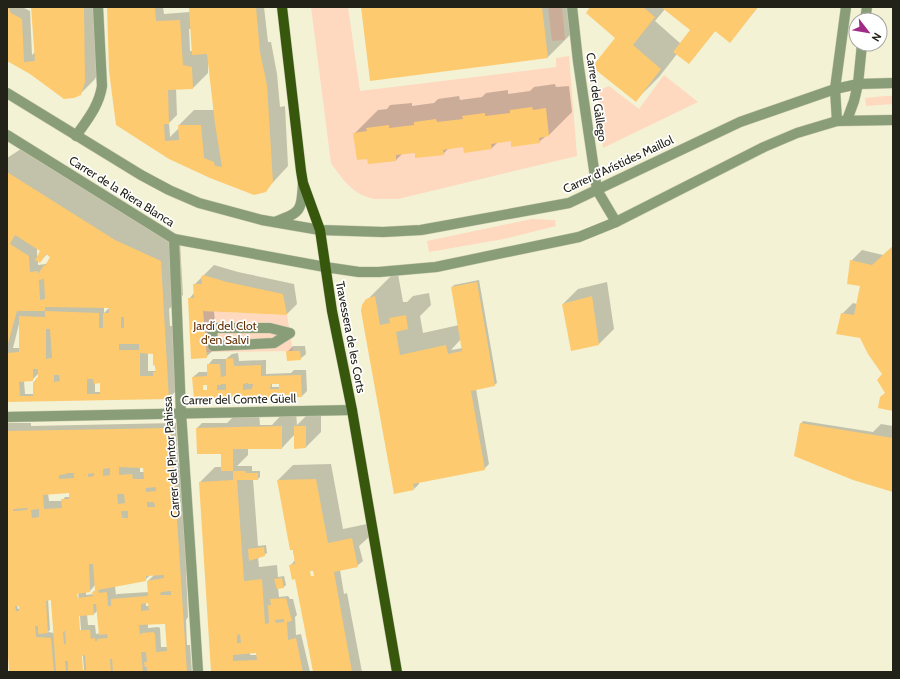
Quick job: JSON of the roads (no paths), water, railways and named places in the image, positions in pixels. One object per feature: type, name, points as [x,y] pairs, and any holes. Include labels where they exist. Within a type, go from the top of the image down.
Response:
[{"type":"main road","name":"Travessera de les Corts","points":[[282,7],[303,183],[320,230],[332,311],[352,410],[397,672]]},
{"type":"street","points":[[76,136],[93,111],[101,95],[102,86],[98,7]]},
{"type":"street","name":"Carrer del Gàllego","points":[[572,7],[598,190]]},
{"type":"street","points":[[842,121],[835,89],[846,7]]},
{"type":"street","points":[[842,121],[854,101],[858,84],[861,52]]},
{"type":"street","name":"Carrer d'Arístides Maillol","points":[[320,230],[375,232],[421,230],[569,203],[740,122],[835,89],[858,84],[893,84]]},
{"type":"street","name":"Carrer de la Riera Blanca","points":[[7,93],[141,176],[169,190],[206,205],[254,218],[320,230]]},
{"type":"street","points":[[325,267],[359,272],[379,272],[436,267],[572,239],[616,222],[764,147],[797,133],[842,121],[893,120]]},
{"type":"street","name":"Carrer de la Riera Blanca","points":[[7,135],[174,239],[325,267]]},
{"type":"street","points":[[275,222],[294,215],[298,211],[302,202],[303,183]]},
{"type":"street","points":[[598,190],[616,222]]},
{"type":"street","name":"Carrer del Pintor Pahissa","points":[[174,239],[181,413],[192,561],[198,672]]},
{"type":"street","points":[[212,328],[270,328],[290,333],[274,343],[213,346],[212,328]]},
{"type":"street","name":"Carrer del Comte Güell","points":[[7,417],[352,410]]},
{"type":"park label","name":"Jardí del Clot d'en Salvi","points":[[225,332]]}]
